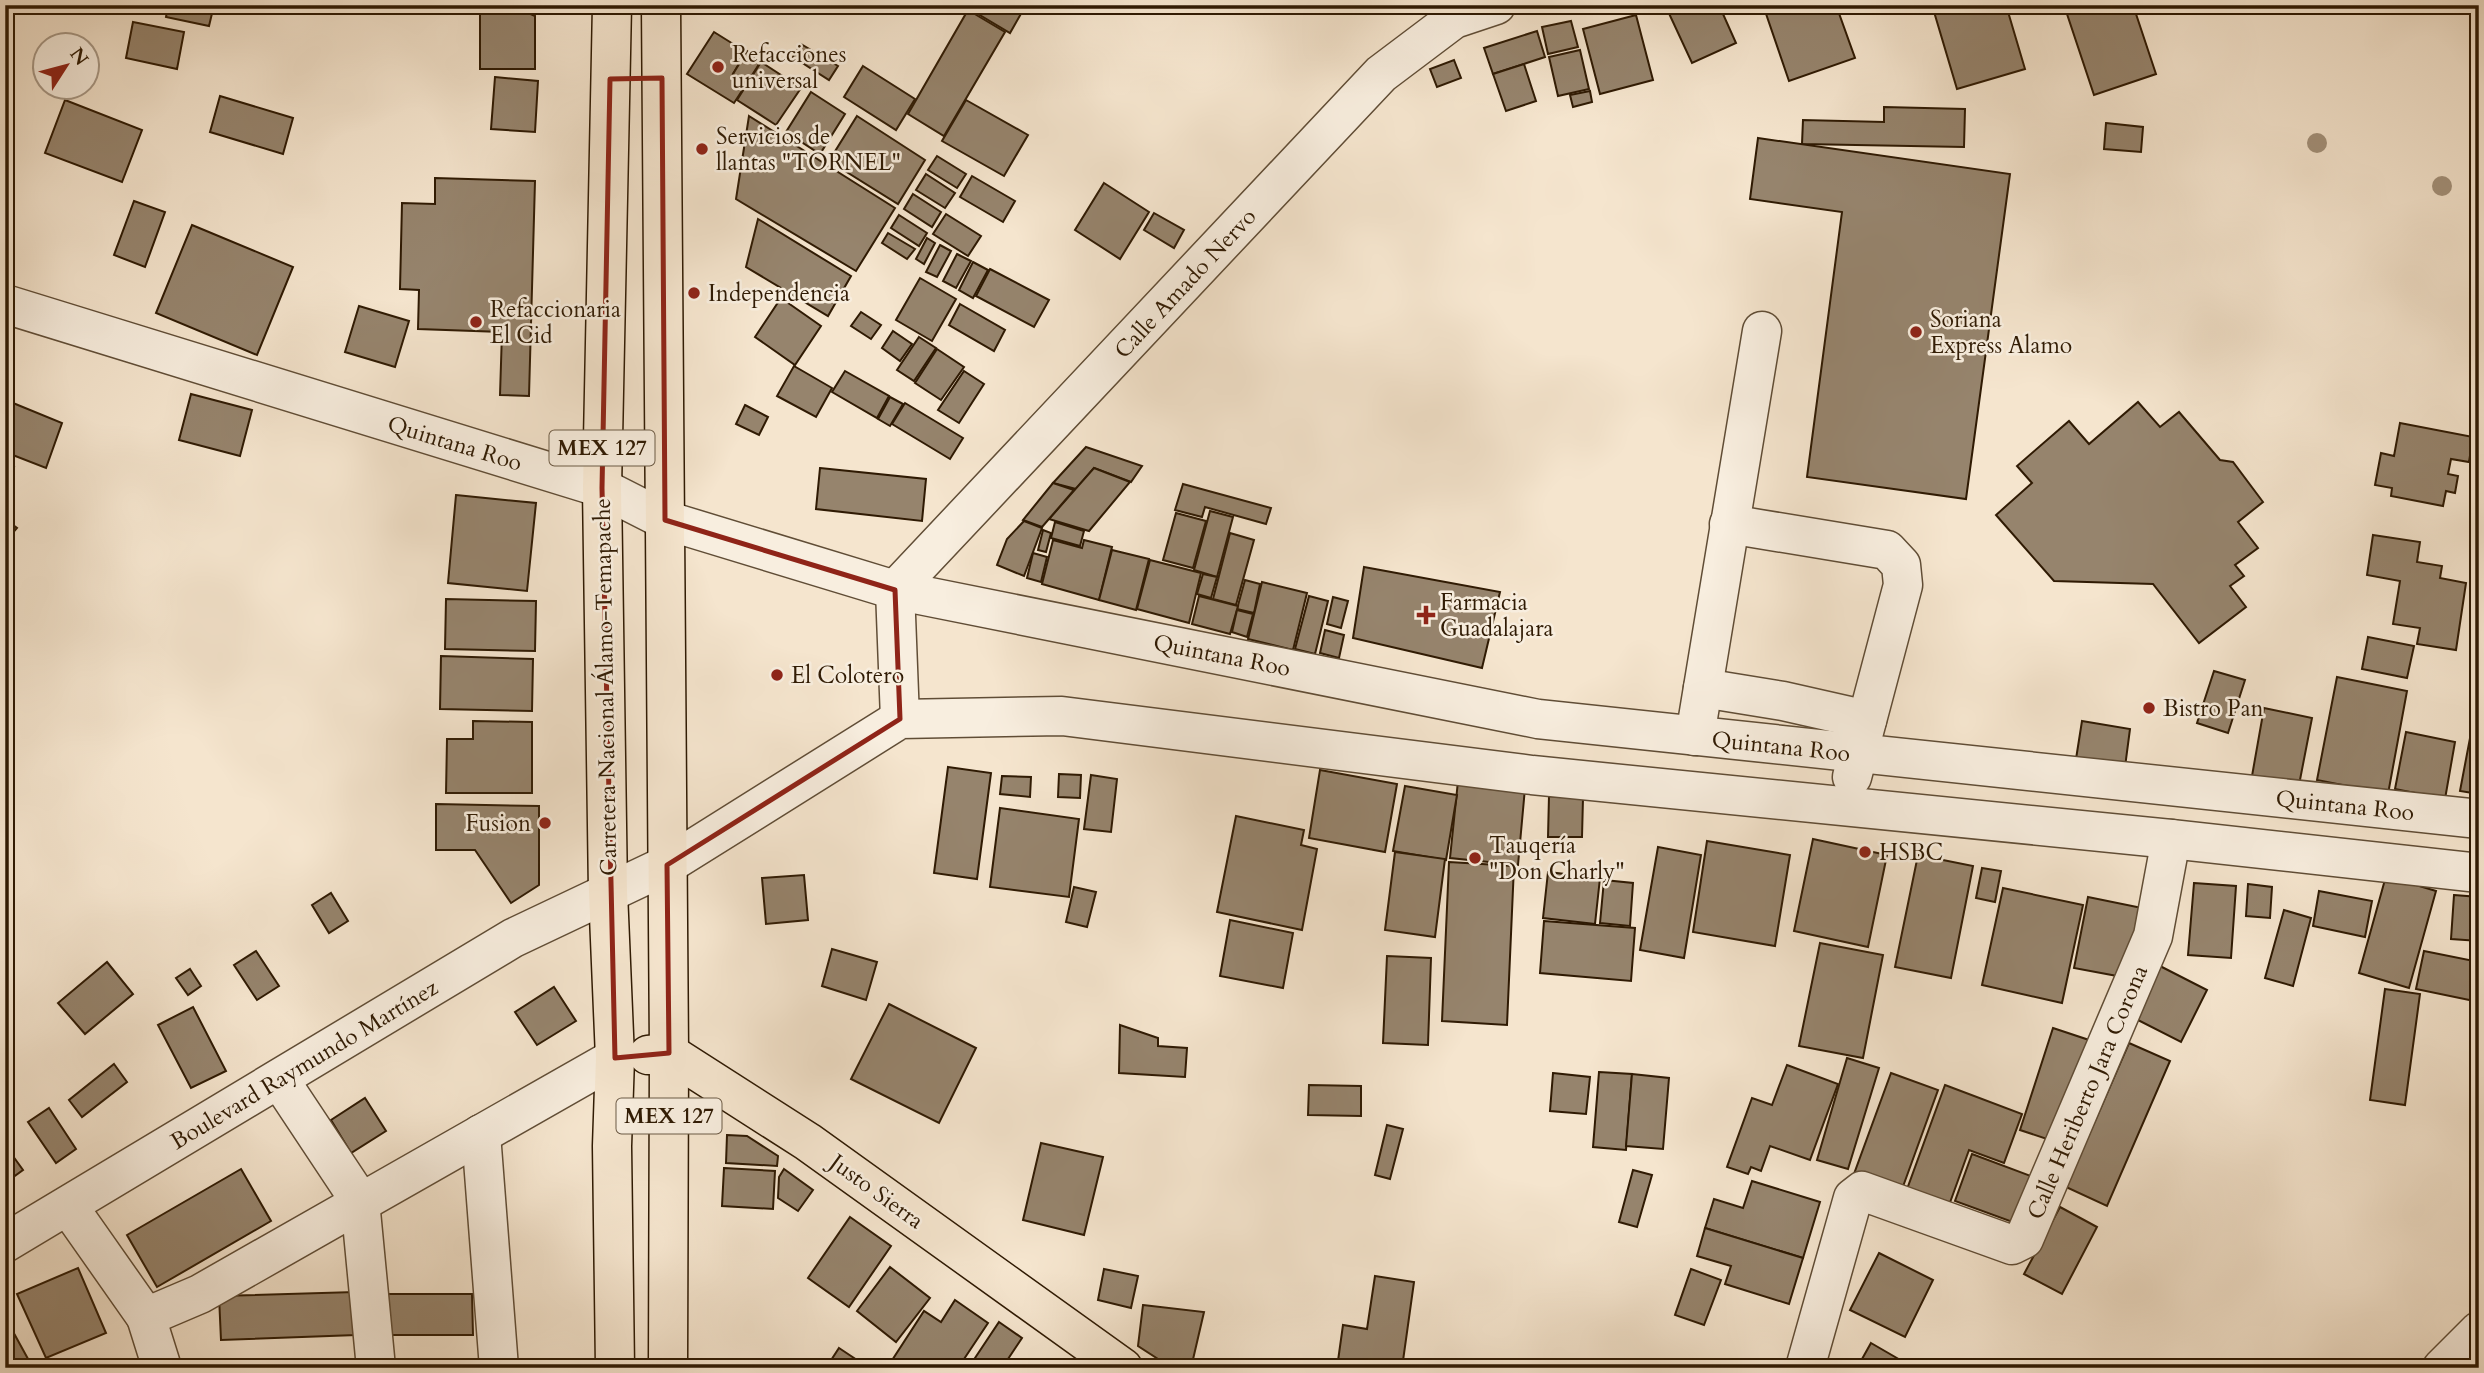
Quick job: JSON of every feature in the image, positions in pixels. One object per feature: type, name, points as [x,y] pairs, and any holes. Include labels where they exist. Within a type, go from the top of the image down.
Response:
[{"type":"main road","name":"Carretera Nacional Álamo-Temapache","points":[[612,5],[602,488],[608,892],[615,1058],[612,1146],[615,1368]]},
{"type":"main road","name":"MEX 127","points":[[661,5],[669,1053],[668,1368]]},
{"type":"main road","points":[[610,79],[662,78]]},
{"type":"main road","points":[[615,1058],[669,1053]]},
{"type":"main road","name":"Justo Sierra","points":[[669,1053],[808,1142],[1123,1368]]},
{"type":"street","name":"Calle Amado Nervo","points":[[895,590],[1381,74],[1454,19],[1496,5]]},
{"type":"street","name":"Quintana Roo","points":[[5,304],[602,488],[665,520],[895,590],[1538,719],[1695,736],[1862,737],[2479,819]]},
{"type":"street","points":[[1695,736],[1762,331]]},
{"type":"street","points":[[1729,524],[1886,550],[1901,565],[1903,585],[1844,806]]},
{"type":"street","points":[[895,590],[900,719]]},
{"type":"street","points":[[1703,688],[1862,737]]},
{"type":"street","points":[[608,892],[667,865],[900,719],[1062,716],[1532,775],[2171,839],[2479,873]]},
{"type":"street","name":"Calle Heriberto Jara Corona","points":[[1805,1368],[1853,1198],[1862,1191],[2012,1245],[2024,1239],[2153,936],[2171,839]]},
{"type":"street","name":"Boulevard Raymundo Martínez","points":[[7,1239],[68,1206],[513,938],[608,892]]},
{"type":"street","points":[[146,1317],[200,1294],[615,1058]]},
{"type":"street","points":[[279,1079],[360,1201],[376,1368]]},
{"type":"street","points":[[481,1134],[499,1368]]},
{"type":"street","points":[[68,1206],[146,1317],[162,1368]]},
{"type":"street","points":[[2442,1368],[2476,1340]]},
{"type":"highlighted area","points":[[662,78],[665,520],[895,590],[900,719],[667,865],[669,1053],[615,1058],[602,488],[610,79]]},
{"type":"building","points":[[168,5],[214,5],[209,26],[166,17]]},
{"type":"building","points":[[480,5],[511,5],[535,16],[535,69],[480,69]]},
{"type":"building","points":[[963,5],[1026,5],[1010,33]]},
{"type":"building","points":[[1719,5],[1736,43],[1692,63],[1666,7]]},
{"type":"building","points":[[1763,5],[1836,5],[1855,58],[1789,81]]},
{"type":"building","points":[[1932,5],[2006,5],[2025,69],[1957,89]]},
{"type":"building","points":[[2064,5],[2133,5],[2156,74],[2094,95]]},
{"type":"building","points":[[968,10],[1005,32],[944,136],[908,114]]},
{"type":"building","points":[[1636,15],[1653,80],[1600,94],[1583,29]]},
{"type":"building","points":[[1571,21],[1578,47],[1548,54],[1542,27]]},
{"type":"building","points":[[133,22],[184,32],[177,69],[126,58]]},
{"type":"building","points":[[1537,31],[1545,57],[1493,74],[1484,48]]},
{"type":"building","points":[[714,32],[746,52],[733,74],[747,83],[734,103],[687,74]]},
{"type":"building","points":[[801,44],[838,66],[829,80],[793,57]]},
{"type":"building","points":[[1580,50],[1589,89],[1558,96],[1549,57]]},
{"type":"building","points":[[747,51],[761,61],[747,83],[733,74]]},
{"type":"building","points":[[1454,60],[1461,78],[1437,87],[1430,69]]},
{"type":"building","points":[[761,62],[801,88],[776,125],[737,100]]},
{"type":"building","points":[[1524,64],[1536,101],[1506,111],[1493,74]]},
{"type":"building","points":[[863,66],[915,99],[896,130],[844,97]]},
{"type":"building","points":[[495,77],[538,81],[535,132],[491,129]]},
{"type":"building","points":[[1590,91],[1592,102],[1573,107],[1570,95]]},
{"type":"building","points":[[811,92],[845,114],[820,154],[786,132]]},
{"type":"building","points":[[220,96],[293,118],[283,154],[210,132]]},
{"type":"building","points":[[966,100],[1028,135],[1004,176],[942,141]]},
{"type":"building","points":[[64,102],[142,130],[122,182],[45,153]]},
{"type":"building","points":[[1884,107],[1965,109],[1964,147],[1802,144],[1803,120],[1884,122]]},
{"type":"building","points":[[749,116],[895,208],[856,271],[736,199]]},
{"type":"building","points":[[857,116],[925,160],[898,204],[829,161]]},
{"type":"building","points":[[2106,123],[2143,127],[2141,152],[2104,149]]},
{"type":"building","points":[[1758,138],[2010,174],[1966,499],[1807,477],[1842,212],[1750,199]]},
{"type":"building","points":[[937,156],[966,174],[957,188],[928,170]]},
{"type":"building","points":[[926,174],[955,193],[945,208],[916,190]]},
{"type":"building","points":[[972,176],[1015,201],[1003,222],[960,197]]},
{"type":"building","points":[[435,178],[535,181],[529,396],[500,395],[502,332],[418,329],[419,290],[400,289],[402,203],[435,204]]},
{"type":"building","points":[[1104,183],[1149,212],[1120,259],[1075,230]]},
{"type":"building","points":[[913,194],[941,212],[932,227],[904,209]]},
{"type":"building","points":[[134,201],[165,212],[145,267],[114,255]]},
{"type":"building","points":[[1154,213],[1184,230],[1174,248],[1144,230]]},
{"type":"building","points":[[946,214],[981,236],[968,256],[933,234]]},
{"type":"building","points":[[899,215],[927,233],[919,246],[891,228]]},
{"type":"building","points":[[758,219],[851,276],[828,316],[746,267]]},
{"type":"building","points":[[192,225],[293,267],[257,355],[156,313]]},
{"type":"building","points":[[888,233],[915,249],[907,259],[882,243]]},
{"type":"building","points":[[927,238],[935,243],[924,264],[916,259]]},
{"type":"building","points":[[940,245],[951,251],[937,277],[926,272]]},
{"type":"building","points":[[957,254],[971,261],[956,288],[943,281]]},
{"type":"building","points":[[973,262],[988,270],[973,298],[959,290]]},
{"type":"building","points":[[990,269],[1049,300],[1034,327],[976,296]]},
{"type":"building","points":[[920,278],[956,299],[932,341],[896,320]]},
{"type":"building","points":[[781,298],[821,326],[795,365],[755,337]]},
{"type":"building","points":[[960,304],[1005,330],[994,351],[949,325]]},
{"type":"building","points":[[359,306],[409,321],[395,367],[345,352]]},
{"type":"building","points":[[861,312],[881,325],[871,339],[851,326]]},
{"type":"building","points":[[893,331],[912,344],[900,361],[882,348]]},
{"type":"building","points":[[919,337],[936,348],[914,381],[897,370]]},
{"type":"building","points":[[937,349],[964,367],[941,400],[915,383]]},
{"type":"building","points":[[794,366],[832,388],[816,417],[777,396]]},
{"type":"building","points":[[845,371],[889,396],[877,418],[832,392]]},
{"type":"building","points":[[964,371],[984,384],[959,423],[938,410]]},
{"type":"building","points":[[191,394],[252,410],[240,456],[179,440]]},
{"type":"building","points":[[890,397],[903,404],[890,426],[878,419]]},
{"type":"building","points":[[2138,402],[2160,427],[2179,412],[2220,460],[2233,462],[2263,502],[2238,522],[2258,548],[2235,565],[2244,576],[2230,586],[2246,607],[2199,643],[2153,584],[2054,581],[1996,515],[2032,483],[2017,466],[2069,421],[2089,444]]},
{"type":"building","points":[[13,403],[62,423],[46,468],[5,452],[5,425]]},
{"type":"building","points":[[905,403],[963,438],[950,459],[892,424]]},
{"type":"building","points":[[745,405],[768,417],[759,435],[736,424]]},
{"type":"building","points":[[2400,423],[2473,437],[2469,462],[2451,459],[2448,474],[2458,476],[2455,493],[2446,491],[2443,506],[2391,496],[2392,488],[2375,485],[2381,453],[2394,456]]},
{"type":"building","points":[[1086,447],[1142,466],[1131,482],[1094,468],[1076,489],[1053,483]]},
{"type":"building","points":[[5,464],[14,467],[5,492]]},
{"type":"building","points":[[820,468],[926,479],[922,521],[816,509]]},
{"type":"building","points":[[1094,468],[1130,482],[1089,531],[1049,519]]},
{"type":"building","points":[[1053,483],[1074,490],[1042,527],[1023,520]]},
{"type":"building","points":[[1183,484],[1271,508],[1266,524],[1205,507],[1202,517],[1175,510]]},
{"type":"building","points":[[456,495],[536,503],[527,591],[448,583]]},
{"type":"building","points":[[1210,511],[1233,517],[1217,577],[1194,570]]},
{"type":"building","points":[[1176,513],[1206,521],[1193,568],[1163,560]]},
{"type":"building","points":[[5,519],[17,528],[5,542]]},
{"type":"building","points":[[1024,521],[1042,528],[1024,576],[997,565],[1007,539]]},
{"type":"building","points":[[1055,522],[1084,531],[1080,546],[1051,538]]},
{"type":"building","points":[[1043,530],[1051,533],[1046,552],[1038,550]]},
{"type":"building","points":[[1230,533],[1254,540],[1236,605],[1213,599]]},
{"type":"building","points":[[2373,535],[2420,542],[2417,562],[2442,566],[2440,578],[2466,583],[2456,650],[2417,644],[2420,628],[2393,624],[2400,581],[2367,575]]},
{"type":"building","points":[[1053,540],[1082,548],[1084,540],[1112,547],[1099,600],[1042,584]]},
{"type":"building","points":[[1112,550],[1149,559],[1136,610],[1099,600]]},
{"type":"building","points":[[1033,553],[1047,557],[1041,582],[1027,578]]},
{"type":"building","points":[[1150,560],[1201,573],[1189,623],[1137,609]]},
{"type":"building","name":"Farmacia Guadalajara","points":[[1364,567],[1500,592],[1482,668],[1353,638]]},
{"type":"building","points":[[1203,574],[1217,577],[1211,598],[1197,594]]},
{"type":"building","points":[[1245,580],[1260,584],[1254,613],[1237,609]]},
{"type":"building","points":[[1262,582],[1307,593],[1293,650],[1248,639]]},
{"type":"building","points":[[1199,596],[1238,606],[1230,634],[1192,624]]},
{"type":"building","points":[[1309,596],[1328,601],[1315,654],[1295,649]]},
{"type":"building","points":[[1333,597],[1348,601],[1341,628],[1327,624]]},
{"type":"building","points":[[446,599],[536,601],[535,651],[445,649]]},
{"type":"building","points":[[1237,610],[1253,614],[1247,637],[1232,632]]},
{"type":"building","points":[[1325,630],[1344,635],[1339,658],[1320,653]]},
{"type":"building","points":[[2368,637],[2414,646],[2407,678],[2362,669]]},
{"type":"building","points":[[441,656],[533,659],[532,711],[440,709]]},
{"type":"building","points":[[2214,671],[2245,680],[2228,733],[2197,723]]},
{"type":"building","points":[[2337,677],[2407,691],[2388,794],[2317,780]]},
{"type":"building","points":[[2264,708],[2312,718],[2299,785],[2252,776]]},
{"type":"building","points":[[473,721],[532,722],[532,793],[446,793],[447,739],[473,739]]},
{"type":"building","points":[[2082,721],[2130,729],[2125,767],[2076,759]]},
{"type":"building","points":[[2406,732],[2455,742],[2445,799],[2395,789]]},
{"type":"building","points":[[2470,738],[2479,739],[2479,794],[2460,791]]},
{"type":"building","points":[[948,767],[991,773],[977,879],[934,873]]},
{"type":"building","points":[[1320,770],[1397,784],[1385,852],[1309,838]]},
{"type":"building","points":[[1059,774],[1081,775],[1080,798],[1058,797]]},
{"type":"building","points":[[1091,775],[1117,779],[1111,832],[1084,829]]},
{"type":"building","points":[[1002,776],[1031,777],[1030,797],[1000,794]]},
{"type":"building","points":[[1458,781],[1525,788],[1518,865],[1450,858]]},
{"type":"building","points":[[1405,786],[1457,795],[1446,860],[1393,851]]},
{"type":"building","points":[[1549,796],[1583,798],[1582,837],[1548,837]]},
{"type":"building","points":[[436,804],[539,806],[539,885],[511,903],[475,850],[436,850]]},
{"type":"building","points":[[1000,808],[1079,819],[1069,897],[990,887]]},
{"type":"building","points":[[1236,816],[1304,830],[1301,845],[1317,849],[1302,930],[1217,912]]},
{"type":"building","points":[[1813,839],[1887,855],[1868,947],[1794,931]]},
{"type":"building","points":[[1707,841],[1790,855],[1775,946],[1693,932]]},
{"type":"building","points":[[1658,847],[1701,855],[1684,958],[1640,950]]},
{"type":"building","points":[[1395,852],[1445,859],[1435,937],[1385,930]]},
{"type":"building","points":[[1918,855],[1973,866],[1951,978],[1895,967]]},
{"type":"building","points":[[1449,862],[1514,866],[1507,1025],[1442,1021]]},
{"type":"building","points":[[1982,868],[2001,871],[1995,902],[1976,898]]},
{"type":"building","points":[[1548,872],[1600,878],[1595,924],[1543,918]]},
{"type":"building","points":[[804,875],[808,920],[766,924],[762,878]]},
{"type":"building","points":[[2386,876],[2436,891],[2409,988],[2359,973]]},
{"type":"building","points":[[1604,880],[1633,883],[1630,926],[1600,923]]},
{"type":"building","points":[[2194,883],[2236,886],[2231,958],[2188,955]]},
{"type":"building","points":[[2248,884],[2272,887],[2270,918],[2246,916]]},
{"type":"building","points":[[1074,887],[1096,892],[1087,927],[1066,922]]},
{"type":"building","points":[[2003,888],[2083,905],[2062,1003],[1982,985]]},
{"type":"building","points":[[2319,891],[2372,901],[2365,937],[2313,926]]},
{"type":"building","points":[[331,893],[348,921],[329,933],[312,905]]},
{"type":"building","points":[[2454,895],[2479,897],[2479,941],[2451,939]]},
{"type":"building","points":[[2088,897],[2142,908],[2128,978],[2074,968]]},
{"type":"building","points":[[2284,910],[2311,918],[2293,986],[2265,978]]},
{"type":"building","points":[[1230,920],[1293,933],[1283,988],[1220,976]]},
{"type":"building","points":[[1544,921],[1635,928],[1631,981],[1540,973]]},
{"type":"building","points":[[1820,943],[1883,955],[1863,1058],[1799,1046]]},
{"type":"building","points":[[832,949],[877,962],[866,1000],[822,986]]},
{"type":"building","points":[[256,951],[279,986],[257,1000],[234,965]]},
{"type":"building","points":[[2424,951],[2479,962],[2479,1002],[2416,989]]},
{"type":"building","points":[[1387,956],[1431,958],[1428,1045],[1383,1043]]},
{"type":"building","points":[[107,962],[133,994],[85,1034],[58,1003]]},
{"type":"building","points":[[2158,965],[2207,990],[2181,1042],[2132,1017]]},
{"type":"building","points":[[190,969],[201,986],[188,995],[176,978]]},
{"type":"building","points":[[554,987],[576,1021],[537,1045],[515,1012]]},
{"type":"building","points":[[2385,989],[2420,994],[2405,1105],[2370,1100]]},
{"type":"building","points":[[889,1004],[976,1048],[939,1123],[851,1079]]},
{"type":"building","points":[[193,1007],[226,1071],[191,1088],[158,1025]]},
{"type":"building","points":[[1120,1025],[1158,1038],[1158,1046],[1187,1048],[1185,1077],[1119,1073]]},
{"type":"building","points":[[2053,1028],[2092,1041],[2059,1143],[2020,1130]]},
{"type":"building","points":[[2129,1043],[2170,1061],[2107,1206],[2066,1187]]},
{"type":"building","points":[[1847,1058],[1879,1068],[1848,1169],[1817,1160]]},
{"type":"building","points":[[114,1064],[127,1082],[82,1117],[69,1100]]},
{"type":"building","points":[[1787,1065],[1838,1084],[1810,1160],[1770,1146],[1761,1171],[1751,1167],[1748,1174],[1727,1167],[1752,1098],[1772,1105]]},
{"type":"building","points":[[1599,1072],[1632,1074],[1626,1150],[1593,1147]]},
{"type":"building","points":[[1553,1073],[1590,1077],[1586,1114],[1550,1111]]},
{"type":"building","points":[[1891,1073],[1938,1090],[1901,1192],[1854,1174]]},
{"type":"building","points":[[1632,1074],[1669,1078],[1663,1149],[1626,1146]]},
{"type":"building","points":[[1309,1085],[1361,1086],[1361,1116],[1308,1115]]},
{"type":"building","points":[[1945,1085],[2022,1114],[2004,1163],[1969,1150],[1948,1208],[1906,1192]]},
{"type":"building","points":[[365,1098],[386,1131],[351,1153],[331,1120]]},
{"type":"building","points":[[49,1108],[76,1149],[56,1163],[28,1122]]},
{"type":"building","points":[[1387,1125],[1403,1129],[1390,1179],[1375,1175]]},
{"type":"building","points":[[727,1135],[747,1136],[778,1156],[777,1166],[726,1163]]},
{"type":"building","points":[[1041,1143],[1103,1157],[1084,1235],[1023,1220]]},
{"type":"building","points":[[5,1145],[23,1170],[5,1183]]},
{"type":"building","points":[[1972,1154],[2036,1178],[2018,1224],[1955,1201]]},
{"type":"building","points":[[724,1168],[775,1171],[773,1209],[722,1206]]},
{"type":"building","points":[[241,1169],[271,1221],[157,1287],[127,1235]]},
{"type":"building","points":[[784,1169],[813,1190],[798,1211],[778,1198],[779,1177]]},
{"type":"building","points":[[1633,1170],[1652,1175],[1637,1227],[1619,1222]]},
{"type":"building","points":[[1752,1181],[1820,1202],[1803,1258],[1705,1228],[1714,1199],[1743,1208]]},
{"type":"building","points":[[2060,1207],[2097,1227],[2062,1294],[2024,1274]]},
{"type":"building","points":[[850,1217],[891,1246],[849,1307],[808,1278]]},
{"type":"building","points":[[1705,1228],[1803,1258],[1789,1304],[1725,1284],[1731,1266],[1697,1256]]},
{"type":"building","points":[[1879,1253],[1933,1280],[1905,1337],[1850,1310]]},
{"type":"building","points":[[890,1267],[930,1298],[896,1342],[857,1311]]},
{"type":"building","points":[[78,1268],[106,1333],[46,1358],[17,1294]]},
{"type":"building","points":[[1104,1269],[1138,1276],[1131,1308],[1098,1300]]},
{"type":"building","points":[[1691,1269],[1721,1280],[1704,1325],[1675,1315]]},
{"type":"building","points":[[1375,1276],[1414,1282],[1402,1368],[1337,1368],[1343,1325],[1367,1329]]},
{"type":"building","points":[[355,1292],[356,1335],[221,1340],[219,1296]]},
{"type":"building","points":[[388,1294],[472,1294],[473,1335],[388,1335]]},
{"type":"building","points":[[955,1300],[988,1323],[958,1368],[887,1368],[924,1311],[941,1322]]},
{"type":"building","points":[[1143,1305],[1204,1312],[1191,1368],[1172,1368],[1138,1346]]},
{"type":"building","points":[[5,1317],[33,1368],[5,1368]]},
{"type":"building","points":[[999,1322],[1022,1338],[1002,1368],[976,1368],[971,1364]]},
{"type":"building","points":[[1871,1343],[1914,1368],[1857,1368]]},
{"type":"building","points":[[839,1348],[869,1368],[826,1368]]},
{"type":"place","name":"Refacciones universal","points":[[718,67]]},
{"type":"place","name":"Servicios de llantas \"TORNEL\"","points":[[702,149]]},
{"type":"place","name":"Independencia","points":[[694,293]]},
{"type":"place","name":"Refaccionaria El Cid","points":[[476,322]]},
{"type":"place","name":"Soriana Express Alamo","points":[[1916,332]]},
{"type":"place","name":"Farmacia Guadalajara","points":[[1426,615]]},
{"type":"place","name":"El Colotero","points":[[777,675]]},
{"type":"place","name":"Bistro Pan","points":[[2149,708]]},
{"type":"place","name":"Fusion","points":[[545,823]]},
{"type":"place","name":"HSBC","points":[[1865,852]]},
{"type":"place","name":"Tauqería \"Don Charly\"","points":[[1475,858]]}]
